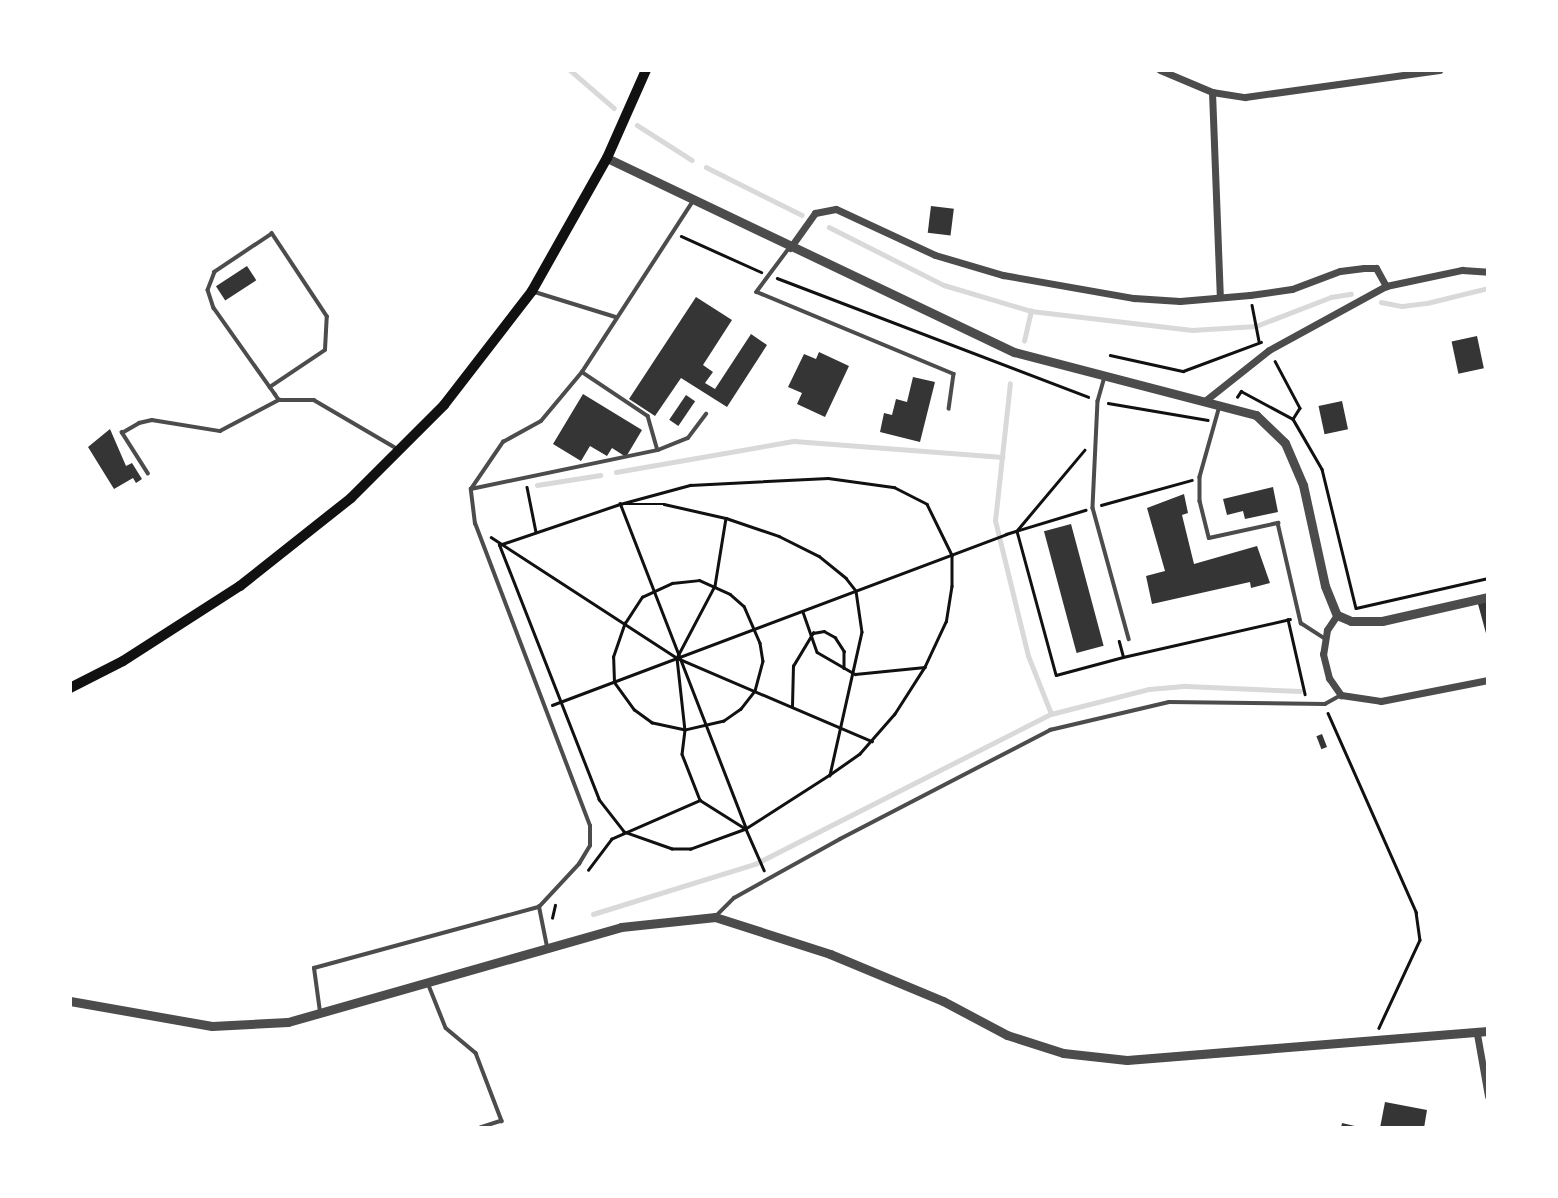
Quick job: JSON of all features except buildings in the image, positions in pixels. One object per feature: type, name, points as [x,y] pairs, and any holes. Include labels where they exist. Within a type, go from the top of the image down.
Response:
[{"type":"main road","points":[[70,688],[123,661],[240,586],[351,498],[401,450],[489,352],[532,291],[607,158],[646,70]]},
{"type":"street","points":[[1160,70],[1212,92],[1245,97],[1439,70]]},
{"type":"street","points":[[1212,92],[1220,296]]},
{"type":"street","points":[[607,158],[790,248],[1014,352],[1256,415],[1284,443],[1303,485],[1325,586],[1337,615],[1351,621],[1382,621],[1488,597]]},
{"type":"street","points":[[790,248],[815,214],[836,209],[935,255],[1003,275],[1134,298],[1180,302],[1250,295],[1293,289],[1340,271],[1364,268],[1376,268],[1386,286]]},
{"type":"street","points":[[1206,400],[1269,349],[1386,286],[1462,270],[1488,272]]},
{"type":"street","points":[[1337,615],[1324,639],[1329,678],[1341,695],[1381,701],[1488,680]]},
{"type":"street","points":[[70,1001],[212,1026],[253,1026],[321,1014],[621,927],[715,917],[830,954],[943,1001],[1007,1035],[1063,1053],[1127,1060],[1488,1031]]},
{"type":"street","points":[[1476,1034],[1488,1096]]},
{"type":"lane","points":[[321,1014],[314,968],[539,907],[590,846],[590,826],[475,524],[471,489],[503,442],[541,421],[582,372],[694,200]]},
{"type":"lane","points":[[270,387],[325,349],[327,317],[272,234],[215,272],[208,290],[214,308],[279,400]]},
{"type":"lane","points":[[790,248],[767,274],[757,292],[954,374],[949,409]]},
{"type":"lane","points":[[532,291],[616,317]]},
{"type":"lane","points":[[582,372],[648,416],[658,450]]},
{"type":"lane","points":[[1105,375],[1098,401],[1093,508],[1129,639]]},
{"type":"lane","points":[[149,474],[122,433],[139,423],[152,420],[220,431],[279,400],[314,400],[376,440],[401,450]]},
{"type":"lane","points":[[1220,405],[1200,477],[1200,501],[1209,538],[1278,523],[1301,623],[1324,639]]},
{"type":"lane","points":[[471,489],[658,450],[688,438],[706,414]]},
{"type":"lane","points":[[715,917],[734,898],[840,839],[1050,730],[1169,702],[1325,704],[1341,695]]},
{"type":"lane","points":[[539,907],[547,948]]},
{"type":"lane","points":[[428,983],[446,1028],[476,1053],[502,1121],[481,1128]]},
{"type":"path","points":[[671,232],[767,274],[1098,401],[1216,422]]},
{"type":"path","points":[[1250,295],[1259,340],[1269,349],[1300,408],[1293,419]]},
{"type":"path","points":[[1110,355],[1183,371],[1259,340]]},
{"type":"path","points":[[1232,408],[1241,391],[1293,419],[1322,470],[1356,608],[1488,578]]},
{"type":"path","points":[[1089,410],[1090,398]]},
{"type":"path","points":[[1017,531],[1087,447],[1087,460]]},
{"type":"path","points":[[546,708],[1006,534],[1200,477]]},
{"type":"path","points":[[525,478],[536,532]]},
{"type":"path","points":[[828,478],[894,487],[927,504],[951,555],[952,586],[946,622],[925,667],[895,714],[872,741],[830,775],[746,829],[691,849],[672,849],[624,832],[599,800],[499,545],[620,504],[690,485],[756,479],[828,478]]},
{"type":"path","points":[[1085,498],[1088,524]]},
{"type":"path","points":[[620,504],[673,506],[726,518],[779,536],[819,556],[856,591],[862,632],[855,674],[830,775]]},
{"type":"path","points":[[620,504],[677,658],[761,865]]},
{"type":"path","points":[[726,518],[715,586],[677,658],[685,730],[682,754],[700,800],[746,829]]},
{"type":"path","points":[[1017,531],[1056,675],[1300,616]]},
{"type":"path","points":[[489,535],[499,545],[677,658],[872,741]]},
{"type":"path","points":[[687,581],[715,586],[744,606],[756,629],[762,662],[755,691],[741,709],[707,727],[685,730],[652,723],[620,696],[614,682],[613,657],[625,623],[652,590],[687,581]]},
{"type":"path","points":[[803,612],[813,632],[817,652],[855,674],[925,667]]},
{"type":"path","points":[[1288,619],[1307,704]]},
{"type":"path","points":[[813,632],[824,631],[835,637],[844,652],[844,669]]},
{"type":"path","points":[[1116,631],[1123,657]]},
{"type":"path","points":[[792,706],[793,666],[813,632]]},
{"type":"path","points":[[1325,704],[1416,912],[1420,940],[1373,1041]]},
{"type":"path","points":[[579,878],[602,845],[624,832],[700,800]]},
{"type":"path","points":[[542,920],[553,917],[556,902]]},
{"type":"waterway","points":[[570,70],[614,108]]},
{"type":"waterway","points":[[637,125],[692,160]]},
{"type":"waterway","points":[[706,167],[802,215]]},
{"type":"waterway","points":[[829,227],[944,285],[1031,311],[1192,330],[1256,326],[1331,297],[1351,294]]},
{"type":"waterway","points":[[1381,302],[1402,306],[1427,303],[1488,288]]},
{"type":"waterway","points":[[1024,341],[1031,311]]},
{"type":"waterway","points":[[593,914],[755,864],[1051,714],[1028,656],[995,521],[1010,384]]},
{"type":"waterway","points":[[616,472],[794,441],[1002,457]]},
{"type":"waterway","points":[[537,485],[600,475]]},
{"type":"waterway","points":[[1051,714],[1149,689],[1186,686],[1300,691]]}]
